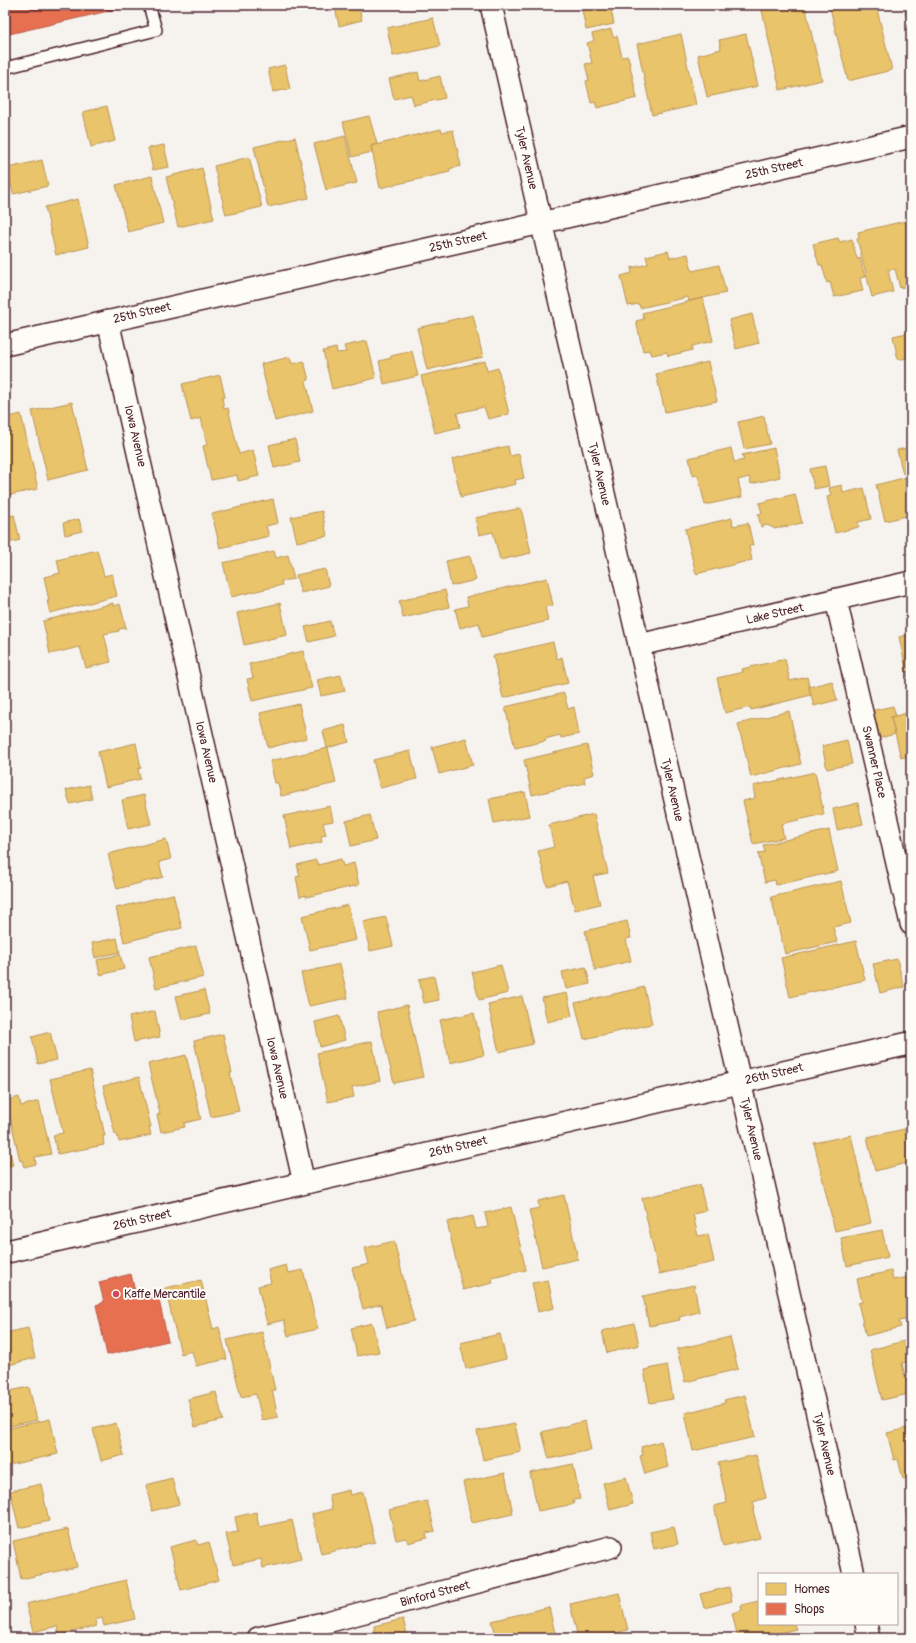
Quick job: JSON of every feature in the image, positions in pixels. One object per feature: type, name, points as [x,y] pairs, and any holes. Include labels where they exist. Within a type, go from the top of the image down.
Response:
[{"type":"street","name":"Tyler Avenue","points":[[491,5],[854,1573]]},
{"type":"street","name":"25th Street","points":[[5,345],[911,137]]},
{"type":"street","name":"Iowa Avenue","points":[[108,321],[304,1183]]},
{"type":"street","name":"Lake Street","points":[[639,645],[911,582]]},
{"type":"street","name":"Swanner Place","points":[[836,600],[911,924]]},
{"type":"street","name":"26th Street","points":[[5,1252],[911,1043]]},
{"type":"street","name":"Binford Street","points":[[258,1638],[325,1631],[611,1546]]},
{"type":"street","points":[[866,1625],[869,1638]]},
{"type":"lane","points":[[5,68],[156,30],[149,5]]},
{"type":"building: Homes","points":[[358,5],[362,20],[339,26],[335,8]]},
{"type":"building: Homes","points":[[602,5],[610,5],[614,24],[586,30],[582,10]]},
{"type":"building: Homes","points":[[805,5],[822,80],[780,90],[761,6]]},
{"type":"building: Homes","points":[[842,5],[876,5],[892,70],[848,81],[830,8]]},
{"type":"building: Homes","points":[[911,10],[911,37],[905,12]]},
{"type":"building: Homes","points":[[433,18],[440,46],[393,56],[387,28]]},
{"type":"building: Homes","points":[[611,29],[613,37],[617,36],[622,57],[628,56],[637,98],[597,108],[595,102],[591,103],[586,81],[589,80],[585,64],[592,63],[587,43],[594,41],[592,34]]},
{"type":"building: Homes","points":[[681,34],[696,105],[652,115],[637,44]]},
{"type":"building: Homes","points":[[746,34],[758,86],[707,97],[698,55],[721,49],[719,40]]},
{"type":"building: Homes","points":[[285,65],[290,89],[273,92],[268,69]]},
{"type":"building: Homes","points":[[418,72],[420,81],[440,76],[445,98],[414,105],[411,95],[394,99],[389,79]]},
{"type":"building: Homes","points":[[107,106],[115,141],[91,147],[83,112]]},
{"type":"building: Homes","points":[[369,116],[377,144],[371,146],[372,152],[352,157],[343,122]]},
{"type":"building: Homes","points":[[441,129],[442,132],[453,130],[461,166],[449,169],[450,172],[380,188],[371,146]]},
{"type":"building: Homes","points":[[345,136],[357,183],[326,190],[314,144]]},
{"type":"building: Homes","points":[[295,137],[309,198],[268,207],[254,147]]},
{"type":"building: Homes","points":[[164,145],[169,167],[153,170],[148,148]]},
{"type":"building: Homes","points":[[249,157],[262,207],[226,215],[214,166]]},
{"type":"building: Homes","points":[[42,160],[48,186],[13,194],[8,168]]},
{"type":"building: Homes","points":[[202,168],[214,219],[178,227],[166,177]]},
{"type":"building: Homes","points":[[152,176],[163,223],[128,232],[116,185]]},
{"type":"building: Homes","points":[[78,199],[89,247],[56,255],[45,207]]},
{"type":"building: Homes","points":[[905,221],[907,227],[909,227],[911,235],[911,285],[900,288],[895,269],[888,270],[893,292],[872,297],[857,239],[859,238],[858,232]]},
{"type":"building: Homes","points":[[838,238],[840,242],[852,239],[857,259],[860,258],[865,277],[860,278],[863,291],[834,297],[830,282],[827,283],[822,265],[819,265],[813,244]]},
{"type":"building: Homes","points":[[668,251],[670,258],[688,254],[692,271],[719,265],[726,293],[689,301],[688,297],[640,308],[639,304],[628,306],[621,276],[632,273],[631,268],[648,264],[646,256]]},
{"type":"building: Homes","points":[[703,298],[713,341],[692,346],[693,350],[668,356],[667,352],[652,355],[650,350],[643,351],[636,321],[644,319],[642,313]]},
{"type":"building: Homes","points":[[752,314],[759,343],[736,349],[729,320]]},
{"type":"building: Homes","points":[[473,315],[483,357],[427,370],[417,328]]},
{"type":"building: Homes","points":[[911,332],[911,357],[898,360],[893,336]]},
{"type":"building: Homes","points":[[367,341],[376,378],[332,389],[323,351],[336,348],[337,353],[346,352],[344,346]]},
{"type":"building: Homes","points":[[412,351],[418,376],[384,384],[379,361],[391,358],[391,356]]},
{"type":"building: Homes","points":[[290,357],[292,364],[304,361],[309,380],[306,381],[313,411],[275,421],[261,364]]},
{"type":"building: Homes","points":[[485,361],[487,371],[498,368],[509,414],[488,419],[484,407],[457,413],[460,427],[435,433],[421,376]]},
{"type":"building: Homes","points":[[708,362],[717,401],[665,412],[656,374]]},
{"type":"building: Homes","points":[[220,375],[225,397],[222,397],[224,409],[228,408],[239,454],[253,450],[259,476],[238,481],[237,475],[211,480],[203,446],[207,445],[201,418],[191,421],[182,384]]},
{"type":"building: Homes","points":[[72,402],[88,470],[48,480],[32,411]]},
{"type":"building: Homes","points":[[21,414],[38,489],[5,496],[5,418]]},
{"type":"building: Homes","points":[[764,416],[770,444],[744,449],[738,422]]},
{"type":"building: Homes","points":[[295,439],[300,462],[274,468],[269,445]]},
{"type":"building: Homes","points":[[508,446],[510,456],[519,454],[524,478],[515,480],[516,484],[461,497],[452,459]]},
{"type":"building: Homes","points":[[911,447],[911,472],[903,474],[897,450]]},
{"type":"building: Homes","points":[[731,448],[734,462],[744,460],[742,455],[774,448],[780,477],[751,484],[749,477],[738,480],[742,497],[705,505],[698,475],[693,476],[689,458]]},
{"type":"building: Homes","points":[[825,466],[829,486],[814,489],[810,469]]},
{"type":"building: Homes","points":[[907,477],[911,493],[911,515],[885,521],[876,485]]},
{"type":"building: Homes","points":[[842,485],[843,493],[864,488],[871,519],[858,522],[859,527],[835,533],[827,497],[831,496],[829,488]]},
{"type":"building: Homes","points":[[795,494],[802,523],[774,529],[767,525],[761,527],[758,514],[762,513],[759,503]]},
{"type":"building: Homes","points":[[273,499],[278,523],[266,526],[269,536],[220,548],[212,514]]},
{"type":"building: Homes","points":[[521,508],[531,553],[500,560],[493,532],[479,535],[475,518]]},
{"type":"building: Homes","points":[[322,511],[327,536],[297,542],[291,517]]},
{"type":"building: Homes","points":[[14,515],[20,540],[5,544],[5,517]]},
{"type":"building: Homes","points":[[732,518],[733,526],[748,523],[753,545],[749,546],[752,560],[696,574],[685,529]]},
{"type":"building: Homes","points":[[79,519],[82,531],[65,535],[63,523]]},
{"type":"building: Homes","points":[[97,550],[104,576],[112,574],[117,596],[50,613],[44,577],[60,573],[57,560]]},
{"type":"building: Homes","points":[[274,551],[276,558],[288,555],[294,579],[281,581],[282,585],[231,597],[223,563]]},
{"type":"building: Homes","points":[[470,556],[476,580],[451,586],[446,561]]},
{"type":"building: Homes","points":[[325,569],[329,586],[301,593],[296,575]]},
{"type":"building: Homes","points":[[547,578],[553,605],[545,607],[548,621],[482,637],[479,623],[460,628],[455,609],[468,606],[466,597]]},
{"type":"building: Homes","points":[[445,590],[449,607],[403,618],[399,601]]},
{"type":"building: Homes","points":[[113,603],[113,606],[120,604],[126,628],[104,634],[111,662],[86,668],[80,647],[50,654],[43,621]]},
{"type":"building: Homes","points":[[280,603],[287,635],[244,645],[237,613]]},
{"type":"building: Homes","points":[[330,621],[334,636],[309,642],[305,627]]},
{"type":"building: Homes","points":[[911,634],[911,692],[899,637]]},
{"type":"building: Homes","points":[[553,642],[557,659],[562,657],[568,683],[503,698],[493,656]]},
{"type":"building: Homes","points":[[303,651],[312,688],[252,701],[247,679],[253,678],[249,664]]},
{"type":"building: Homes","points":[[785,659],[790,681],[807,677],[811,695],[751,710],[750,707],[725,713],[717,678],[743,672],[742,669]]},
{"type":"building: Homes","points":[[341,675],[345,691],[321,696],[317,680]]},
{"type":"building: Homes","points":[[832,681],[837,700],[814,706],[809,687]]},
{"type":"building: Homes","points":[[564,693],[568,709],[574,707],[579,734],[561,738],[560,735],[545,739],[546,741],[515,748],[505,707]]},
{"type":"building: Homes","points":[[299,704],[307,738],[268,748],[260,713]]},
{"type":"building: Homes","points":[[893,706],[896,716],[891,717],[895,734],[873,740],[866,712]]},
{"type":"building: Homes","points":[[789,711],[801,764],[751,777],[738,724]]},
{"type":"building: Homes","points":[[911,712],[911,755],[901,758],[891,717]]},
{"type":"building: Homes","points":[[345,725],[349,742],[327,748],[323,731]]},
{"type":"building: Homes","points":[[466,738],[473,765],[439,774],[432,747]]},
{"type":"building: Homes","points":[[847,740],[852,764],[827,769],[822,746]]},
{"type":"building: Homes","points":[[136,743],[141,768],[138,769],[140,779],[106,787],[98,752]]},
{"type":"building: Homes","points":[[587,745],[594,774],[584,777],[585,783],[532,795],[524,760]]},
{"type":"building: Homes","points":[[328,748],[336,783],[281,796],[278,783],[275,783],[270,761]]},
{"type":"building: Homes","points":[[410,751],[417,779],[380,788],[373,760]]},
{"type":"building: Homes","points":[[815,772],[824,814],[781,824],[784,838],[753,844],[743,801],[755,798],[753,786]]},
{"type":"building: Homes","points":[[911,773],[911,800],[905,775]]},
{"type":"building: Homes","points":[[89,785],[92,799],[70,804],[66,790]]},
{"type":"building: Homes","points":[[525,792],[530,816],[494,823],[489,799]]},
{"type":"building: Homes","points":[[144,795],[151,824],[128,829],[122,800]]},
{"type":"building: Homes","points":[[858,803],[863,824],[837,830],[833,809]]},
{"type":"building: Homes","points":[[330,806],[333,821],[323,823],[326,835],[321,836],[322,842],[291,849],[284,816]]},
{"type":"building: Homes","points":[[594,814],[608,873],[593,876],[600,904],[575,910],[567,881],[547,886],[538,851],[554,847],[549,825]]},
{"type":"building: Homes","points":[[370,815],[376,840],[351,846],[346,821]]},
{"type":"building: Homes","points":[[829,830],[838,871],[776,885],[775,880],[765,882],[758,853],[765,852],[763,845]]},
{"type":"building: Homes","points":[[166,839],[171,859],[159,862],[163,877],[117,889],[108,854]]},
{"type":"building: Homes","points":[[341,859],[343,866],[354,863],[359,885],[300,897],[296,877],[300,876],[297,865],[316,860],[318,865]]},
{"type":"building: Homes","points":[[841,881],[851,923],[833,927],[837,942],[785,954],[771,897]]},
{"type":"building: Homes","points":[[173,894],[182,928],[124,942],[116,908]]},
{"type":"building: Homes","points":[[348,905],[356,940],[310,950],[302,916]]},
{"type":"building: Homes","points":[[386,917],[393,946],[370,951],[363,922]]},
{"type":"building: Homes","points":[[627,921],[631,938],[626,939],[631,961],[595,970],[585,931]]},
{"type":"building: Homes","points":[[117,938],[120,952],[95,958],[92,943]]},
{"type":"building: Homes","points":[[856,941],[865,980],[790,997],[781,958]]},
{"type":"building: Homes","points":[[196,946],[204,977],[156,988],[149,957]]},
{"type":"building: Homes","points":[[120,954],[124,969],[100,975],[97,960]]},
{"type":"building: Homes","points":[[897,959],[904,987],[880,993],[873,964]]},
{"type":"building: Homes","points":[[340,964],[348,998],[309,1006],[301,973]]},
{"type":"building: Homes","points":[[501,965],[508,993],[479,1000],[472,972]]},
{"type":"building: Homes","points":[[586,967],[590,984],[566,989],[562,972]]},
{"type":"building: Homes","points":[[434,976],[439,1000],[424,1003],[419,979]]},
{"type":"building: Homes","points":[[644,987],[652,1024],[584,1039],[575,1003]]},
{"type":"building: Homes","points":[[204,990],[210,1014],[182,1020],[176,996]]},
{"type":"building: Homes","points":[[567,993],[572,1016],[547,1022],[542,998]]},
{"type":"building: Homes","points":[[522,996],[533,1044],[499,1052],[488,1004]]},
{"type":"building: Homes","points":[[407,1005],[423,1077],[394,1083],[377,1012]]},
{"type":"building: Homes","points":[[155,1011],[160,1037],[134,1042],[129,1017]]},
{"type":"building: Homes","points":[[474,1013],[484,1055],[450,1063],[440,1020]]},
{"type":"building: Homes","points":[[339,1016],[345,1040],[320,1047],[315,1022]]},
{"type":"building: Homes","points":[[50,1032],[57,1060],[38,1064],[32,1037]]},
{"type":"building: Homes","points":[[223,1034],[239,1111],[211,1117],[194,1041]]},
{"type":"building: Homes","points":[[372,1041],[380,1081],[352,1087],[354,1097],[328,1102],[317,1053]]},
{"type":"building: Homes","points":[[186,1055],[201,1119],[184,1123],[185,1127],[161,1132],[157,1115],[160,1114],[148,1064]]},
{"type":"building: Homes","points":[[90,1070],[105,1136],[103,1136],[104,1145],[58,1154],[53,1135],[63,1133],[50,1079]]},
{"type":"building: Homes","points":[[139,1077],[151,1127],[149,1127],[151,1135],[119,1142],[117,1134],[115,1134],[103,1086]]},
{"type":"building: Homes","points":[[19,1097],[21,1106],[39,1101],[51,1154],[35,1157],[36,1164],[24,1167],[22,1160],[20,1161],[8,1108],[8,1100]]},
{"type":"building: Homes","points":[[905,1129],[911,1154],[911,1162],[875,1171],[867,1137]]},
{"type":"building: Homes","points":[[5,1132],[13,1165],[5,1167]]},
{"type":"building: Homes","points":[[851,1135],[871,1223],[835,1231],[814,1143]]},
{"type":"building: Homes","points":[[700,1185],[706,1211],[693,1214],[698,1236],[708,1234],[714,1262],[659,1274],[642,1198]]},
{"type":"building: Homes","points":[[564,1195],[578,1259],[542,1267],[529,1210],[539,1208],[538,1201]]},
{"type":"building: Homes","points":[[511,1207],[526,1270],[492,1278],[493,1283],[463,1290],[447,1222],[473,1216],[476,1229],[488,1227],[485,1213]]},
{"type":"building: Homes","points":[[882,1230],[888,1257],[847,1266],[841,1238]]},
{"type":"building: Homes","points":[[394,1241],[414,1321],[387,1328],[381,1304],[363,1309],[352,1268],[369,1264],[365,1248]]},
{"type":"building: Homes","points":[[286,1265],[288,1273],[303,1270],[318,1329],[288,1336],[284,1320],[267,1324],[258,1286],[271,1283],[268,1270]]},
{"type":"building: Homes","points":[[891,1271],[893,1280],[909,1277],[911,1287],[911,1319],[899,1321],[901,1327],[866,1336],[858,1303],[862,1302],[857,1279]]},
{"type":"building: Homes","points":[[201,1280],[213,1329],[219,1327],[227,1359],[196,1366],[192,1351],[181,1354],[165,1288]]},
{"type":"building: Homes","points":[[548,1280],[554,1308],[538,1312],[532,1283]]},
{"type":"building: Homes","points":[[694,1285],[699,1312],[679,1317],[680,1320],[649,1326],[643,1296]]},
{"type":"building: Homes","points":[[372,1323],[379,1352],[357,1356],[351,1328]]},
{"type":"building: Homes","points":[[634,1323],[639,1345],[607,1353],[602,1331]]},
{"type":"building: Homes","points":[[28,1328],[35,1358],[5,1366],[5,1333]]},
{"type":"building: Homes","points":[[262,1332],[275,1390],[272,1390],[278,1417],[262,1420],[256,1394],[241,1397],[227,1340]]},
{"type":"building: Homes","points":[[500,1334],[506,1359],[466,1369],[460,1343]]},
{"type":"building: Homes","points":[[730,1337],[738,1369],[685,1382],[677,1349]]},
{"type":"building: Homes","points":[[908,1340],[911,1352],[911,1361],[902,1363],[909,1394],[882,1400],[870,1350]]},
{"type":"building: Homes","points":[[667,1365],[673,1399],[650,1403],[644,1370]]},
{"type":"building: Homes","points":[[29,1387],[37,1420],[5,1427],[5,1392]]},
{"type":"building: Homes","points":[[216,1392],[223,1420],[195,1427],[188,1399]]},
{"type":"building: Homes","points":[[745,1395],[755,1437],[693,1451],[685,1413],[725,1403],[724,1400]]},
{"type":"building: Homes","points":[[50,1419],[58,1454],[5,1466],[5,1429]]},
{"type":"building: Homes","points":[[585,1421],[591,1450],[549,1459],[542,1432]]},
{"type":"building: Homes","points":[[116,1423],[124,1455],[101,1461],[93,1429]]},
{"type":"building: Homes","points":[[515,1424],[521,1452],[483,1460],[477,1431]]},
{"type":"building: Homes","points":[[911,1427],[911,1477],[903,1479],[898,1459],[894,1460],[887,1433]]},
{"type":"building: Homes","points":[[661,1441],[668,1467],[645,1474],[640,1456],[643,1455],[641,1447]]},
{"type":"building: Homes","points":[[756,1455],[766,1498],[753,1502],[755,1509],[753,1510],[760,1538],[723,1546],[714,1506],[727,1503],[718,1463]]},
{"type":"building: Homes","points":[[573,1464],[580,1499],[573,1500],[574,1504],[538,1511],[530,1473]]},
{"type":"building: Homes","points":[[505,1473],[513,1514],[472,1523],[463,1482]]},
{"type":"building: Homes","points":[[626,1477],[633,1504],[610,1510],[603,1483]]},
{"type":"building: Homes","points":[[172,1478],[179,1504],[152,1511],[146,1485]]},
{"type":"building: Homes","points":[[41,1484],[49,1521],[19,1528],[10,1491]]},
{"type":"building: Homes","points":[[349,1490],[350,1495],[363,1492],[375,1542],[321,1554],[312,1514],[332,1509],[329,1495]]},
{"type":"building: Homes","points":[[427,1501],[435,1531],[426,1533],[427,1538],[408,1543],[406,1538],[396,1540],[389,1510]]},
{"type":"building: Homes","points":[[911,1508],[911,1536],[905,1509]]},
{"type":"building: Homes","points":[[256,1512],[259,1527],[292,1520],[301,1559],[263,1568],[261,1559],[233,1565],[226,1534],[238,1532],[235,1517]]},
{"type":"building: Homes","points":[[674,1527],[678,1544],[654,1549],[650,1532]]},
{"type":"building: Homes","points":[[68,1529],[77,1567],[21,1579],[13,1541]]},
{"type":"building: Homes","points":[[196,1540],[198,1545],[209,1542],[219,1580],[181,1590],[170,1547]]},
{"type":"building: Homes","points":[[126,1580],[135,1619],[104,1626],[102,1618],[95,1620],[96,1626],[59,1635],[57,1626],[33,1632],[26,1604]]},
{"type":"building: Homes","points":[[729,1587],[732,1601],[704,1608],[700,1594]]},
{"type":"building: Homes","points":[[619,1593],[628,1630],[593,1638],[578,1638],[570,1604]]},
{"type":"building: Homes","points":[[758,1601],[758,1625],[794,1625],[796,1629],[760,1638],[738,1638],[732,1613],[742,1610],[741,1605]]},
{"type":"building: Homes","points":[[549,1607],[556,1638],[497,1638],[492,1621]]},
{"type":"building: Homes","points":[[403,1619],[408,1638],[376,1638],[374,1626]]},
{"type":"building: Shops","points":[[5,5],[130,5],[130,6],[5,35]]},
{"type":"building: Shops","points":[[131,1274],[136,1296],[157,1291],[168,1341],[107,1355],[96,1305],[104,1302],[99,1282]]},
{"type":"place","name":"Kaffe Mercantile","points":[[116,1294]]}]
